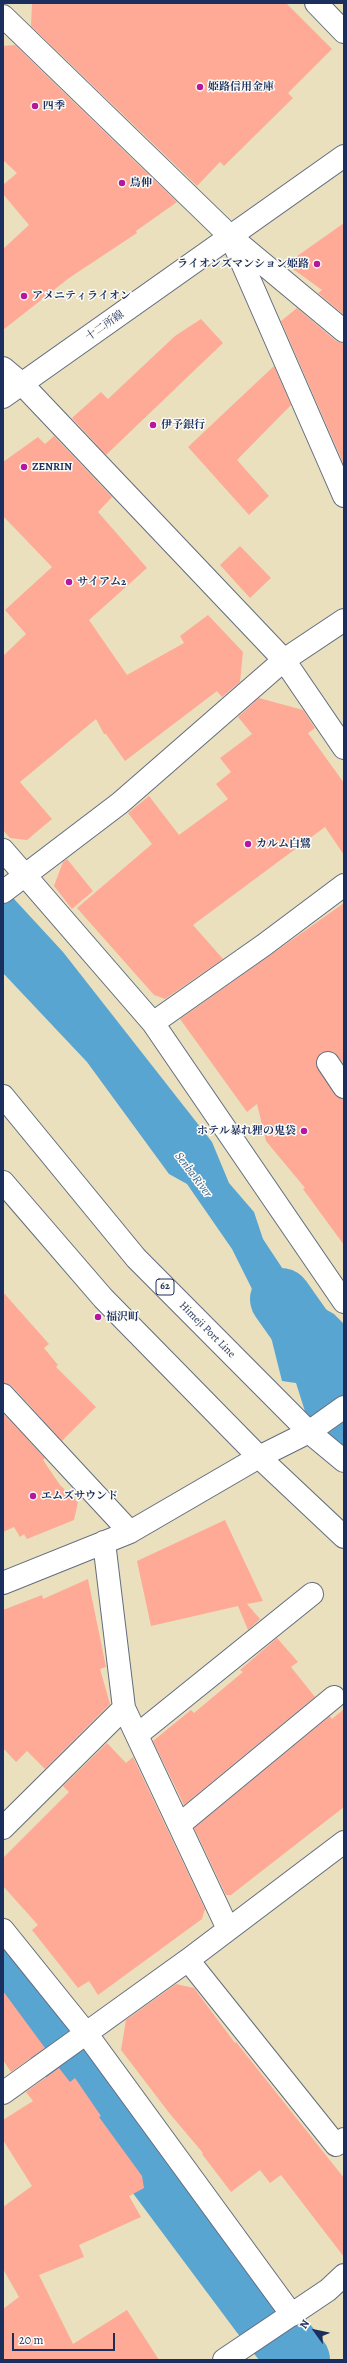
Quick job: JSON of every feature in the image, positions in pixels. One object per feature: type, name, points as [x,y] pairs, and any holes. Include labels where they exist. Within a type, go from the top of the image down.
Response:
[{"type":"street","points":[[316,3],[344,32]]},
{"type":"street","points":[[3,16],[231,237],[344,331]]},
{"type":"street","name":"十二所線","points":[[3,397],[344,156]]},
{"type":"street","points":[[231,237],[344,496]]},
{"type":"street","points":[[3,368],[22,384],[284,660],[344,748]]},
{"type":"street","points":[[3,892],[120,803],[284,660],[344,620]]},
{"type":"street","points":[[3,850],[152,1023],[344,1302]]},
{"type":"street","points":[[152,1023],[264,945],[344,885]]},
{"type":"street","points":[[328,1063],[344,1087]]},
{"type":"street","name":"Himeji Port Line","points":[[3,1096],[136,1258],[309,1432],[344,1461]]},
{"type":"street","points":[[3,1182],[103,1298],[259,1457],[344,1537]]},
{"type":"street","points":[[3,1395],[130,1532]]},
{"type":"street","points":[[3,1582],[130,1532],[259,1457],[309,1432],[344,1407]]},
{"type":"street","points":[[104,1542],[124,1708],[228,1929]]},
{"type":"street","points":[[137,1735],[312,1594]]},
{"type":"street","points":[[179,1825],[334,1697]]},
{"type":"street","points":[[3,1828],[124,1708]]},
{"type":"street","points":[[3,2093],[188,1960],[344,1842]]},
{"type":"street","points":[[3,1930],[86,2033],[292,2315]]},
{"type":"street","points":[[188,1960],[336,2145],[344,2139]]},
{"type":"street","points":[[224,2360],[328,2290],[344,2275]]},
{"type":"water","points":[[3,887],[63,952],[212,1142],[229,1183],[254,1212],[263,1239],[300,1295],[334,1314],[344,1324],[344,1359],[309,1385],[282,1381],[266,1317],[232,1249],[187,1184],[169,1174],[87,1062],[3,973]]},
{"type":"building","name":"姫路信用金庫","points":[[32,3],[286,3],[332,49],[288,93],[293,98],[224,166],[220,162],[197,186],[31,26]]},
{"type":"building","points":[[15,45],[177,202],[136,231],[137,233],[69,278],[3,330],[3,249],[29,225],[3,194],[3,185],[17,173],[3,160],[3,46]]},
{"type":"building","name":"ライオンズマンション姫路","points":[[344,223],[344,315],[318,293],[322,290],[286,264]]},
{"type":"building","points":[[297,308],[336,341],[344,343],[344,465],[281,321]]},
{"type":"building","points":[[201,319],[223,343],[106,455],[72,418],[101,392],[108,399],[175,336]]},
{"type":"building","points":[[274,366],[291,405],[237,460],[269,496],[249,515],[188,447]]},
{"type":"building","points":[[54,436],[112,497],[98,512],[147,568],[89,620],[127,675],[184,643],[180,636],[208,615],[243,652],[240,682],[222,697],[217,691],[125,761],[106,734],[104,734],[96,719],[20,782],[52,819],[27,840],[10,838],[3,830],[3,656],[26,634],[5,610],[52,567],[3,516],[3,462],[38,437],[45,444]]},
{"type":"building","points":[[240,546],[271,578],[250,598],[220,565]]},
{"type":"building","points":[[259,698],[303,710],[315,728],[308,733],[344,783],[344,855],[325,827],[193,925],[223,959],[165,999],[154,995],[77,908],[152,844],[128,813],[149,796],[179,835],[228,799],[216,784],[231,772],[220,758],[252,734],[238,717]]},
{"type":"building","points":[[67,859],[93,891],[72,909],[54,886],[63,862]]},
{"type":"building","points":[[344,903],[344,1064],[334,1052],[328,1051],[321,1053],[316,1063],[334,1094],[344,1099],[344,1245],[303,1189],[305,1188],[266,1141],[257,1104],[247,1112],[180,1019]]},
{"type":"building","points":[[3,1292],[49,1344],[44,1348],[58,1365],[56,1367],[96,1407],[62,1441],[12,1386],[3,1383]]},
{"type":"building","points":[[3,1413],[45,1458],[43,1460],[60,1485],[78,1502],[74,1520],[27,1539],[24,1534],[20,1537],[14,1527],[3,1532]]},
{"type":"building","points":[[225,1520],[263,1601],[247,1604],[260,1619],[248,1630],[238,1606],[151,1626],[137,1561]]},
{"type":"building","points":[[88,1579],[106,1667],[100,1669],[110,1704],[45,1769],[27,1751],[16,1762],[3,1748],[3,1610],[42,1595],[43,1599]]},
{"type":"building","points":[[277,1638],[298,1662],[291,1667],[315,1697],[184,1805],[153,1741],[191,1710],[194,1713],[243,1672],[240,1670]]},
{"type":"building","points":[[344,1709],[344,1807],[231,1895],[226,1895],[194,1828],[330,1716],[332,1719]]},
{"type":"building","points":[[107,1743],[126,1763],[133,1757],[205,1909],[202,1919],[98,1995],[89,1981],[78,1988],[32,1930],[38,1925],[3,1886],[3,1858],[69,1792],[63,1786]]},
{"type":"building","points":[[176,1984],[194,1988],[235,2043],[236,2042],[344,2178],[344,2257],[281,2175],[270,2183],[260,2170],[231,2192],[202,2154],[203,2153],[170,2114],[121,2050],[126,2020]]},
{"type":"building","points":[[3,1991],[45,2048],[11,2072],[3,2060]]},
{"type":"building","points":[[59,2068],[70,2082],[75,2078],[101,2116],[99,2117],[142,2176],[144,2188],[129,2196],[141,2217],[79,2245],[84,2257],[39,2275],[73,2344],[127,2310],[159,2360],[3,2360],[3,2309],[19,2297],[3,2269],[3,2207],[32,2186],[3,2140],[3,2120],[33,2101],[26,2092]]},
{"type":"waterway","name":"Senba River","points":[[281,1299],[319,1353],[344,1432]]},
{"type":"waterway","points":[[3,1971],[79,2069],[261,2313],[299,2360]]},
{"type":"place","name":"姫路信用金庫","points":[[200,87]]},
{"type":"place","name":"四季","points":[[35,106]]},
{"type":"place","name":"鳥伸","points":[[122,183]]},
{"type":"place","name":"ライオンズマンション姫路","points":[[317,264]]},
{"type":"place","name":"アメニティライオン","points":[[24,296]]},
{"type":"place","name":"伊予銀行","points":[[153,425]]},
{"type":"place","name":"ZENRIN","points":[[24,467]]},
{"type":"place","name":"サイアム2","points":[[69,582]]},
{"type":"place","name":"カルム白鷺","points":[[248,844]]},
{"type":"place","name":"ホテル暴れ狸の鬼袋","points":[[304,1131]]},
{"type":"place","name":"福沢町","points":[[98,1317]]},
{"type":"place","name":"エムズサウンド","points":[[33,1496]]}]
